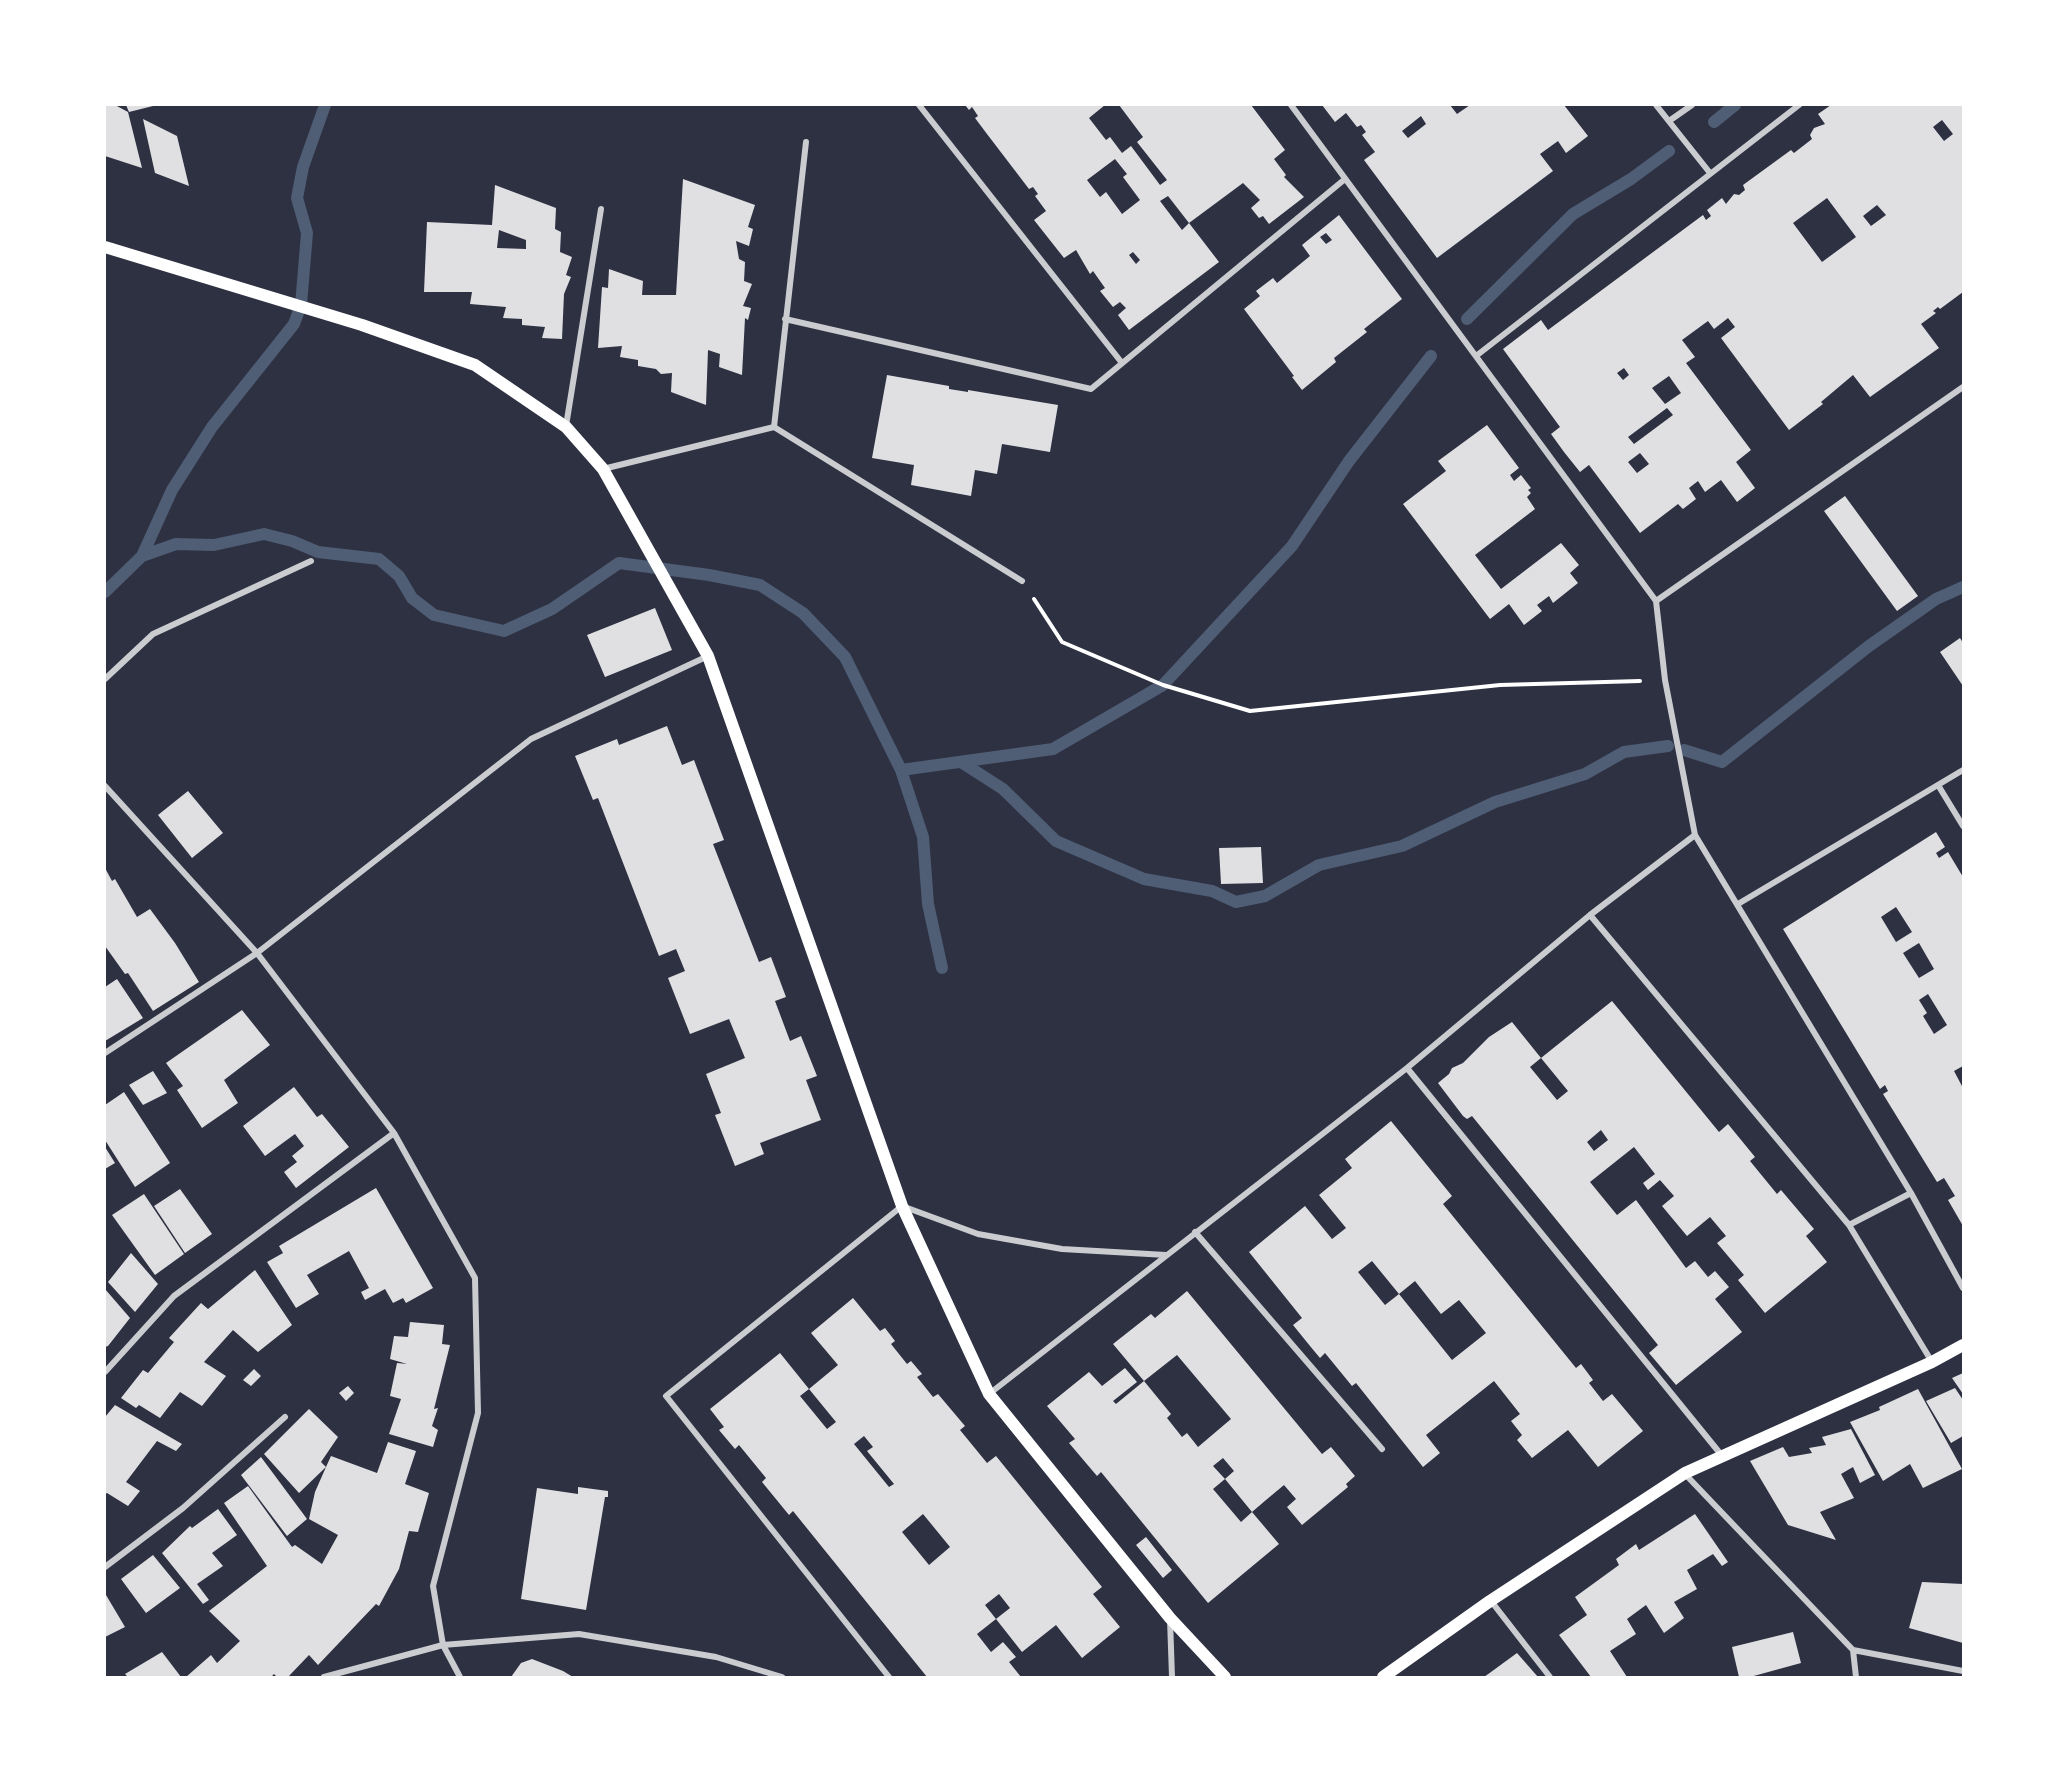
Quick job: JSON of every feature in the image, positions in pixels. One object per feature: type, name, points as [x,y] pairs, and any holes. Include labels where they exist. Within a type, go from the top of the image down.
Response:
[{"type":"main road","points":[[105,248],[362,325],[475,365],[566,427],[603,469],[708,656],[902,1206],[989,1394],[1170,1618],[1225,1677]]},
{"type":"main road","points":[[1383,1677],[1490,1601],[1685,1473],[1932,1362],[1963,1345]]},
{"type":"street","points":[[919,105],[1122,363]]},
{"type":"street","points":[[1291,105],[1656,602],[1665,680],[1695,834],[1911,1193],[1963,1288]]},
{"type":"street","points":[[1656,105],[1710,173]]},
{"type":"street","points":[[1669,121],[1692,105]]},
{"type":"street","points":[[1476,356],[1799,105]]},
{"type":"street","points":[[774,427],[806,142]]},
{"type":"street","points":[[786,319],[1092,389],[1345,179]]},
{"type":"street","points":[[566,427],[601,209]]},
{"type":"street","points":[[1656,602],[1963,387]]},
{"type":"street","points":[[603,469],[774,427],[1022,581]]},
{"type":"street","points":[[105,679],[153,634],[311,561]]},
{"type":"street","points":[[105,1053],[257,953],[531,738],[708,656]]},
{"type":"street","points":[[1738,904],[1963,770]]},
{"type":"street","points":[[1938,784],[1963,826]]},
{"type":"street","points":[[106,790],[257,953],[394,1133],[475,1278],[478,1413],[433,1586],[443,1645],[460,1677]]},
{"type":"street","points":[[989,1394],[1407,1068],[1590,915],[1695,834]]},
{"type":"street","points":[[1590,915],[1849,1225],[1932,1362]]},
{"type":"street","points":[[1407,1068],[1723,1456]]},
{"type":"street","points":[[105,1372],[174,1296],[394,1133]]},
{"type":"street","points":[[1849,1225],[1911,1193]]},
{"type":"street","points":[[889,1677],[666,1396],[902,1206],[978,1234],[1062,1249],[1166,1255]]},
{"type":"street","points":[[1195,1232],[1382,1449]]},
{"type":"street","points":[[105,1567],[183,1508],[285,1417]]},
{"type":"street","points":[[1685,1473],[1853,1650],[1963,1671]]},
{"type":"street","points":[[1490,1601],[1550,1677]]},
{"type":"street","points":[[1170,1618],[1172,1677]]},
{"type":"street","points":[[324,1677],[443,1645],[579,1634],[716,1656],[782,1677]]},
{"type":"street","points":[[1853,1650],[1856,1677]]},
{"type":"path","points":[[1022,581],[1062,642],[1163,685],[1250,711],[1500,685],[1665,680]]},
{"type":"building","points":[[105,105],[115,105],[128,112],[142,168],[105,156]]},
{"type":"building","points":[[126,105],[152,105],[153,106],[129,112]]},
{"type":"building","points":[[965,105],[1105,105],[1089,118],[1106,140],[1110,137],[1122,153],[1131,146],[1160,185],[1167,180],[1137,142],[1143,137],[1119,105],[1251,105],[1285,150],[1274,159],[1286,175],[1284,177],[1304,197],[1269,224],[1263,216],[1259,218],[1251,208],[1260,200],[1243,183],[1189,223],[1219,262],[1129,330],[1118,315],[1126,308],[1120,302],[1113,307],[1100,291],[1105,288],[1093,271],[1090,274],[1076,250],[1064,258],[1034,220],[1046,211],[1035,196],[1038,194],[1033,187],[1029,189],[987,134],[975,118],[978,116],[972,107],[969,110]],"holes":[[[1115,159],[1127,174],[1123,177],[1140,200],[1122,214],[1106,192],[1100,197],[1087,180]],[[1168,196],[1189,223],[1182,230],[1160,201]],[[1133,252],[1140,260],[1136,264],[1129,255]]]},
{"type":"building","points":[[1322,105],[1450,105],[1457,114],[1470,105],[1564,105],[1588,136],[1566,153],[1558,141],[1540,154],[1553,171],[1437,258],[1364,160],[1375,152],[1362,135],[1366,132],[1361,125],[1357,127],[1346,113],[1335,122]],"holes":[[[1421,116],[1426,124],[1408,138],[1402,131]]]},
{"type":"building","points":[[1831,105],[1963,105],[1963,292],[1940,309],[1938,307],[1933,311],[1936,313],[1921,324],[1939,348],[1870,397],[1853,375],[1821,402],[1823,404],[1789,430],[1721,338],[1735,327],[1728,318],[1714,329],[1708,321],[1682,340],[1695,357],[1686,363],[1751,450],[1736,462],[1755,488],[1737,502],[1721,480],[1705,492],[1698,481],[1689,488],[1696,499],[1683,509],[1678,504],[1640,533],[1589,465],[1580,472],[1564,452],[1551,434],[1560,427],[1503,349],[1541,320],[1548,330],[1703,215],[1706,220],[1711,216],[1707,210],[1722,198],[1726,204],[1734,194],[1739,195],[1745,190],[1743,185],[1791,150],[1794,153],[1812,139],[1810,135],[1814,128],[1825,124],[1818,114]],"holes":[[[1942,120],[1953,134],[1944,141],[1933,127]],[[1827,198],[1856,237],[1822,262],[1793,223]],[[1877,205],[1886,215],[1871,226],[1863,216]],[[1624,368],[1629,375],[1623,380],[1617,373]],[[1669,376],[1681,393],[1665,404],[1652,388]],[[1667,408],[1673,415],[1634,444],[1628,437]],[[1640,453],[1649,464],[1637,473],[1628,462]]]},
{"type":"building","points":[[143,119],[177,136],[189,186],[155,173]]},
{"type":"building","points":[[683,179],[755,205],[748,227],[753,229],[749,246],[736,241],[739,259],[745,262],[744,281],[752,284],[743,306],[751,308],[748,320],[745,318],[742,375],[719,367],[720,354],[708,350],[706,405],[671,392],[672,373],[661,374],[656,369],[638,366],[638,360],[620,357],[622,346],[598,348],[602,287],[608,288],[609,269],[643,281],[642,295],[676,295]]},
{"type":"building","points":[[495,185],[556,208],[555,229],[561,232],[560,252],[572,257],[566,275],[571,277],[564,294],[562,339],[542,338],[545,327],[522,325],[522,319],[503,318],[506,307],[470,304],[472,292],[424,292],[427,222],[492,225]],"holes":[[[499,230],[526,240],[526,249],[497,248]]]},
{"type":"building","points":[[1339,215],[1402,299],[1364,329],[1367,332],[1334,358],[1336,362],[1302,390],[1244,309],[1260,296],[1256,291],[1273,278],[1277,283],[1310,256],[1302,245]],"holes":[[[1326,233],[1332,240],[1326,244],[1320,237]]]},
{"type":"building","points":[[887,375],[949,386],[949,389],[1058,405],[1050,452],[1002,444],[997,474],[975,470],[971,496],[911,485],[914,465],[872,458]]},
{"type":"building","points":[[1487,425],[1519,468],[1510,475],[1514,481],[1521,475],[1531,488],[1528,490],[1531,493],[1527,497],[1535,509],[1475,555],[1501,589],[1561,543],[1579,565],[1570,573],[1578,583],[1553,603],[1549,596],[1537,605],[1542,611],[1524,625],[1509,604],[1490,619],[1403,504],[1446,471],[1438,461]]},
{"type":"building","points":[[1845,496],[1918,596],[1897,611],[1824,511]]},
{"type":"building","points":[[655,608],[672,650],[605,677],[587,635]]},
{"type":"building","points":[[1960,638],[1963,643],[1963,686],[1940,652]]},
{"type":"building","points":[[667,726],[682,765],[694,760],[724,840],[713,844],[759,962],[771,957],[786,997],[775,1001],[790,1041],[801,1036],[817,1076],[806,1080],[821,1120],[760,1143],[764,1154],[735,1166],[715,1115],[721,1113],[706,1074],[745,1058],[729,1019],[690,1034],[668,978],[685,971],[676,949],[659,956],[598,798],[593,800],[575,756],[617,739],[619,745]]},
{"type":"building","points":[[188,791],[223,833],[192,858],[158,815]]},
{"type":"building","points":[[1936,832],[1945,847],[1936,853],[1939,858],[1948,852],[1963,877],[1963,1066],[1954,1071],[1963,1088],[1963,1226],[1948,1200],[1955,1196],[1944,1178],[1937,1182],[1883,1094],[1888,1091],[1885,1085],[1880,1089],[1783,929]],"holes":[[[1896,907],[1912,932],[1896,942],[1881,917]],[[1919,943],[1934,969],[1919,978],[1903,953]],[[1928,994],[1947,1025],[1934,1034],[1923,1016],[1927,1013],[1919,1000]]]},
{"type":"building","points":[[1261,847],[1263,883],[1221,884],[1219,848]]},
{"type":"building","points":[[105,868],[112,881],[115,879],[137,917],[150,909],[175,943],[199,982],[153,1011],[128,973],[125,974],[105,946]]},
{"type":"building","points":[[117,979],[143,1018],[105,1041],[105,987]]},
{"type":"building","points":[[1612,1001],[1719,1132],[1728,1124],[1755,1157],[1750,1161],[1777,1194],[1781,1190],[1814,1229],[1806,1236],[1827,1262],[1765,1313],[1738,1280],[1744,1275],[1717,1243],[1726,1236],[1710,1217],[1687,1236],[1662,1206],[1674,1196],[1660,1180],[1648,1190],[1643,1183],[1655,1174],[1634,1147],[1590,1182],[1617,1215],[1636,1200],[1686,1268],[1695,1261],[1708,1277],[1715,1271],[1729,1287],[1715,1299],[1742,1332],[1676,1385],[1649,1353],[1658,1345],[1472,1116],[1467,1119],[1463,1116],[1438,1083],[1449,1074],[1452,1068],[1463,1063],[1489,1037],[1512,1022],[1541,1058]],"holes":[[[1541,1058],[1568,1091],[1557,1100],[1530,1067]],[[1601,1130],[1608,1140],[1594,1151],[1587,1142]]]},
{"type":"building","points":[[242,1010],[270,1045],[224,1080],[238,1103],[202,1128],[177,1090],[183,1086],[166,1063]]},
{"type":"building","points":[[153,1071],[167,1093],[143,1105],[129,1085]]},
{"type":"building","points":[[294,1087],[317,1117],[322,1114],[349,1147],[296,1188],[284,1172],[297,1162],[292,1156],[304,1146],[295,1134],[265,1156],[243,1126]]},
{"type":"building","points":[[124,1092],[170,1163],[135,1187],[105,1140],[105,1105]]},
{"type":"building","points":[[1391,1121],[1452,1196],[1443,1204],[1576,1368],[1581,1364],[1593,1380],[1589,1383],[1603,1401],[1612,1394],[1643,1431],[1598,1467],[1568,1430],[1532,1458],[1517,1440],[1522,1435],[1511,1421],[1520,1414],[1494,1381],[1426,1435],[1440,1453],[1423,1467],[1356,1383],[1352,1386],[1325,1353],[1320,1358],[1293,1325],[1302,1318],[1249,1252],[1305,1206],[1332,1239],[1346,1228],[1319,1195],[1352,1168],[1345,1159]],"holes":[[[1372,1261],[1399,1294],[1385,1305],[1358,1272]],[[1415,1281],[1441,1314],[1459,1300],[1486,1333],[1452,1360],[1399,1294]]]},
{"type":"building","points":[[105,1147],[115,1163],[105,1169]]},
{"type":"building","points":[[376,1188],[433,1288],[406,1303],[403,1298],[393,1303],[385,1289],[365,1300],[361,1292],[369,1288],[349,1251],[307,1275],[319,1294],[296,1308],[267,1262],[283,1253],[279,1246]]},
{"type":"building","points":[[180,1189],[212,1234],[185,1253],[154,1206]]},
{"type":"building","points":[[144,1194],[184,1254],[155,1275],[112,1215]]},
{"type":"building","points":[[131,1253],[158,1284],[135,1312],[108,1282]]},
{"type":"building","points":[[255,1270],[292,1325],[258,1352],[233,1330],[204,1362],[226,1376],[202,1406],[180,1392],[160,1418],[139,1405],[136,1408],[121,1398],[143,1370],[148,1373],[174,1342],[169,1338],[201,1303],[208,1309]]},
{"type":"building","points":[[105,1289],[130,1318],[105,1347]]},
{"type":"building","points":[[1187,1291],[1322,1454],[1331,1447],[1355,1476],[1346,1484],[1348,1487],[1302,1525],[1287,1507],[1296,1499],[1284,1485],[1252,1512],[1279,1544],[1208,1603],[1101,1472],[1097,1476],[1069,1443],[1075,1439],[1047,1406],[1089,1372],[1102,1386],[1125,1368],[1137,1382],[1113,1401],[1116,1404],[1144,1381],[1113,1344],[1151,1314],[1155,1318]],"holes":[[[1177,1355],[1231,1419],[1198,1447],[1187,1433],[1182,1437],[1167,1418],[1171,1414],[1144,1381]],[[1223,1458],[1234,1471],[1225,1479],[1213,1466]],[[1225,1479],[1252,1512],[1241,1522],[1213,1489]]]},
{"type":"building","points":[[853,1298],[880,1331],[885,1328],[895,1341],[891,1344],[907,1364],[911,1361],[922,1374],[917,1377],[933,1397],[938,1394],[965,1426],[960,1430],[987,1463],[996,1456],[1102,1587],[1093,1594],[1120,1627],[1082,1658],[1056,1625],[1022,1652],[996,1619],[977,1634],[991,1652],[1003,1642],[1016,1657],[1009,1662],[1021,1677],[927,1677],[793,1511],[789,1515],[762,1482],[766,1478],[739,1445],[735,1449],[719,1430],[724,1427],[710,1409],[780,1353],[809,1389],[838,1365],[811,1333]],"holes":[[[809,1389],[836,1422],[827,1429],[800,1396]],[[864,1436],[873,1447],[867,1451],[894,1484],[889,1487],[854,1444]],[[923,1514],[950,1547],[929,1565],[902,1532]],[[999,1594],[1010,1608],[996,1619],[985,1605]]]},
{"type":"building","points":[[410,1322],[444,1325],[442,1344],[450,1345],[434,1409],[438,1408],[432,1426],[438,1430],[433,1447],[389,1434],[401,1399],[390,1396],[397,1363],[407,1364],[390,1359],[394,1336],[408,1337]]},
{"type":"building","points":[[254,1369],[261,1376],[251,1386],[243,1380]]},
{"type":"building","points":[[1963,1373],[1963,1394],[1952,1378]]},
{"type":"building","points":[[348,1386],[354,1393],[346,1401],[339,1393]]},
{"type":"building","points":[[1955,1388],[1963,1400],[1963,1436],[1951,1443],[1926,1401]]},
{"type":"building","points":[[1918,1389],[1962,1469],[1923,1488],[1910,1464],[1883,1481],[1850,1422],[1880,1410],[1879,1407]]},
{"type":"building","points":[[115,1405],[182,1444],[176,1451],[157,1441],[126,1482],[140,1491],[128,1506],[107,1493],[105,1494],[105,1417]]},
{"type":"building","points":[[309,1409],[338,1437],[321,1462],[326,1467],[299,1493],[264,1454]]},
{"type":"building","points":[[1851,1429],[1875,1475],[1860,1483],[1853,1467],[1841,1474],[1854,1498],[1820,1512],[1836,1540],[1788,1525],[1750,1461],[1783,1447],[1789,1457],[1812,1453],[1809,1448],[1826,1445],[1822,1437]]},
{"type":"building","points":[[388,1442],[416,1451],[405,1484],[429,1493],[418,1532],[409,1531],[399,1569],[379,1606],[376,1604],[318,1665],[309,1655],[288,1677],[277,1677],[274,1674],[271,1677],[186,1677],[211,1655],[217,1663],[240,1641],[209,1611],[267,1566],[224,1503],[248,1486],[292,1547],[295,1545],[322,1564],[338,1535],[309,1519],[315,1492],[331,1456],[377,1473]]},
{"type":"building","points":[[261,1457],[307,1519],[287,1536],[241,1475]]},
{"type":"building","points":[[578,1487],[608,1491],[608,1497],[605,1497],[586,1610],[521,1599],[537,1488],[578,1494]]},
{"type":"building","points":[[218,1509],[237,1535],[212,1553],[223,1566],[197,1584],[209,1600],[203,1604],[162,1553],[190,1526],[192,1528]]},
{"type":"building","points":[[1695,1514],[1728,1562],[1722,1566],[1713,1554],[1687,1570],[1697,1589],[1674,1602],[1684,1618],[1664,1633],[1646,1605],[1627,1619],[1636,1634],[1610,1651],[1627,1677],[1591,1677],[1559,1635],[1587,1615],[1575,1597],[1619,1565],[1616,1559],[1636,1544],[1639,1550]]},
{"type":"building","points":[[1146,1537],[1172,1570],[1163,1578],[1136,1545]]},
{"type":"building","points":[[153,1555],[180,1588],[146,1613],[121,1579]]},
{"type":"building","points":[[1922,1582],[1963,1584],[1963,1643],[1909,1628]]},
{"type":"building","points":[[105,1596],[125,1627],[105,1637]]},
{"type":"building","points":[[1793,1632],[1801,1663],[1750,1677],[1739,1677],[1732,1647]]},
{"type":"building","points":[[162,1652],[181,1677],[128,1677],[125,1674]]},
{"type":"building","points":[[1517,1653],[1538,1677],[1484,1677],[1491,1672]]},
{"type":"building","points":[[532,1659],[573,1677],[511,1677],[521,1663]]},
{"type":"waterway","points":[[142,556],[172,490],[212,427],[294,324],[301,305],[307,233],[297,198],[303,167],[325,105]]},
{"type":"waterway","points":[[1714,122],[1735,105]]},
{"type":"waterway","points":[[1467,319],[1573,214],[1631,179],[1669,151]]},
{"type":"waterway","points":[[901,770],[1053,749],[1163,685],[1292,546],[1349,461],[1431,356]]},
{"type":"waterway","points":[[105,592],[142,556],[176,544],[214,545],[264,534],[292,541],[318,552],[379,559],[399,576],[412,598],[434,615],[504,631],[552,609],[619,563],[709,575],[760,585],[803,613],[845,657],[901,770],[923,837],[928,904],[942,968]]},
{"type":"waterway","points":[[1684,750],[1722,762],[1869,646],[1936,599],[1963,587]]},
{"type":"waterway","points":[[961,762],[1003,789],[1056,841],[1144,879],[1212,891],[1236,902],[1265,896],[1319,865],[1402,846],[1495,802],[1585,774],[1624,752],[1668,746]]}]
